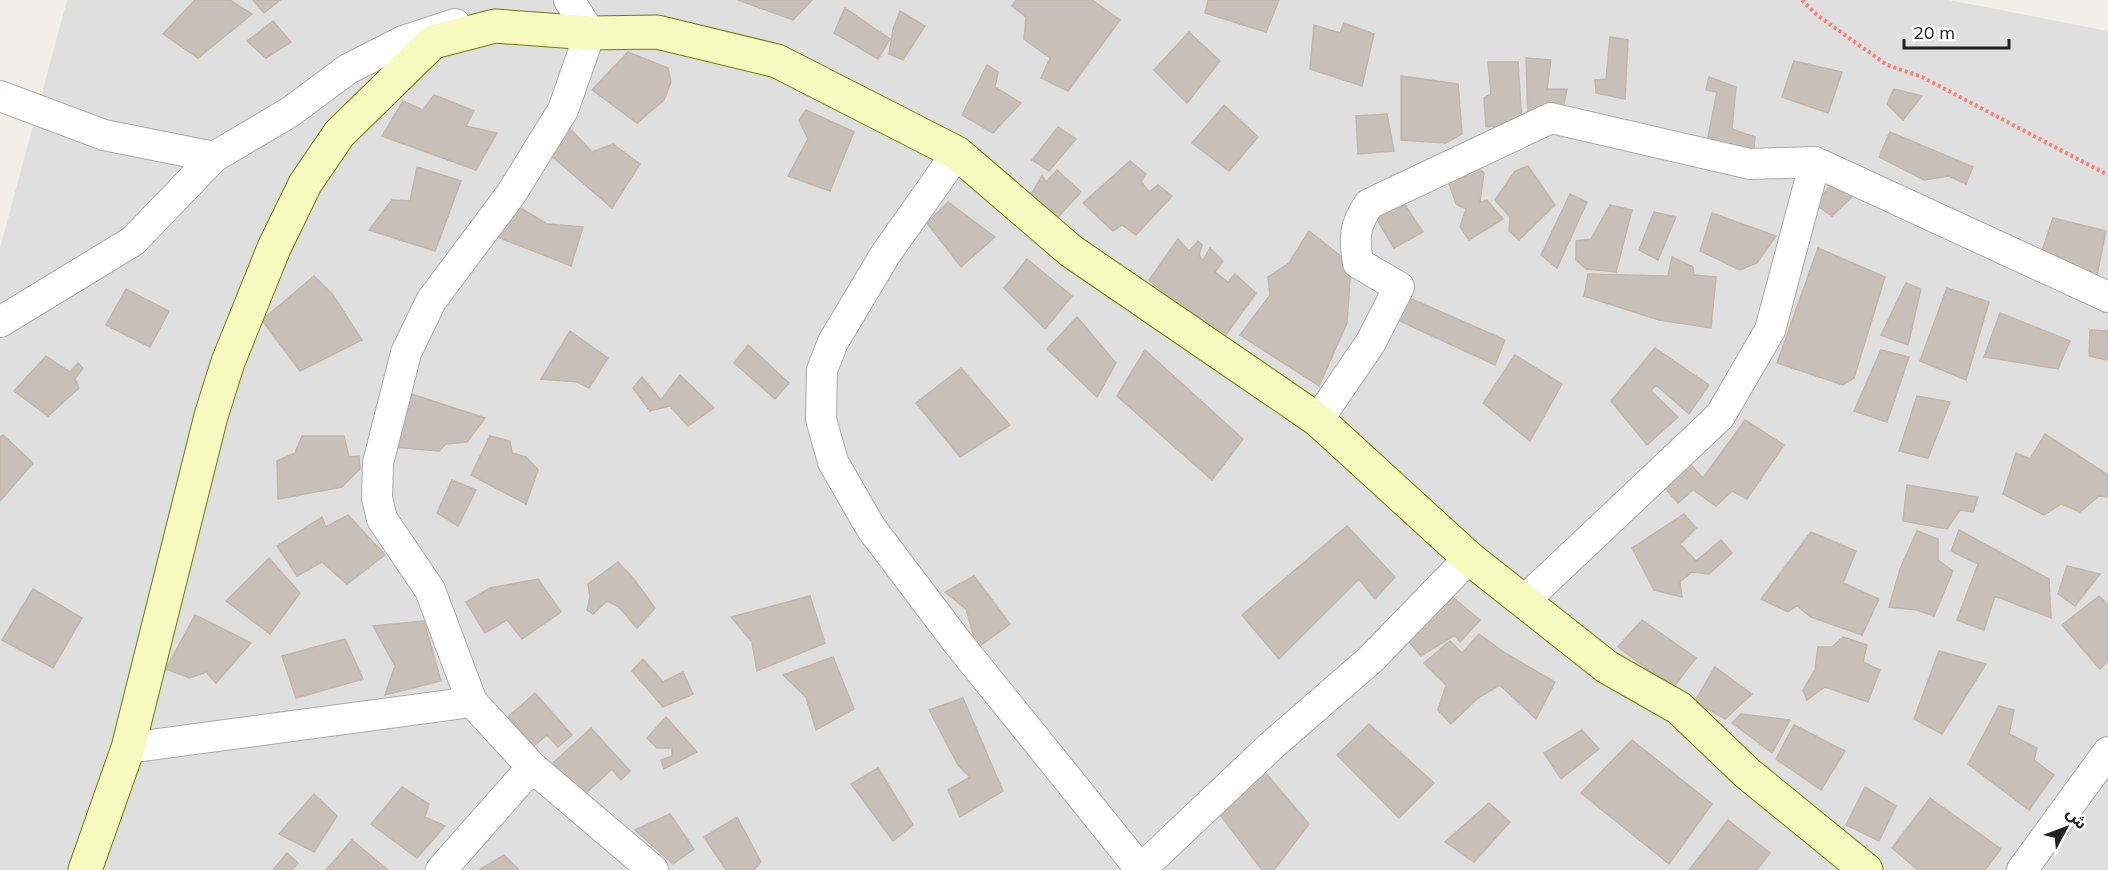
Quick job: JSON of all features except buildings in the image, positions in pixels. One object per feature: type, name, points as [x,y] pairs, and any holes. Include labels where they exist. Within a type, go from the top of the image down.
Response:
[{"type":"street","points":[[569,0],[590,33]]},
{"type":"street","points":[[0,322],[133,241],[214,157],[290,112],[348,69],[403,41],[456,23],[590,33],[657,32],[777,61],[957,153],[1071,251],[1318,420],[1468,558],[1525,600],[1607,667],[1679,708],[1747,773],[1866,870]]},
{"type":"street","points":[[85,870],[128,748],[228,362],[274,248],[305,184],[339,134],[433,42],[495,27]]},
{"type":"street","points":[[590,33],[563,110],[511,194],[431,301],[406,353],[378,463],[377,498],[382,519],[430,590],[472,702],[532,767],[653,870]]},
{"type":"street","points":[[0,96],[104,135],[214,157]]},
{"type":"street","points":[[1318,420],[1371,342],[1399,287],[1358,263],[1354,237],[1361,216],[1369,204],[1551,118],[1750,164],[1815,162],[2108,297]]},
{"type":"street","points":[[957,153],[885,255],[832,342],[822,370],[822,419],[833,462],[871,528],[958,643],[1141,870],[1271,746],[1370,660],[1468,558]]},
{"type":"street","points":[[1525,600],[1720,416],[1770,330],[1815,162]]},
{"type":"street","points":[[128,748],[472,702]]},
{"type":"street","points":[[2022,870],[2108,752]]},
{"type":"street","points":[[441,870],[532,767]]},
{"type":"path","points":[[1802,0],[1817,15],[1887,65],[1922,77],[2108,175]]},
{"type":"shaded area","points":[[67,0],[1949,0],[2108,31],[2108,870],[0,870],[0,248]]}]
